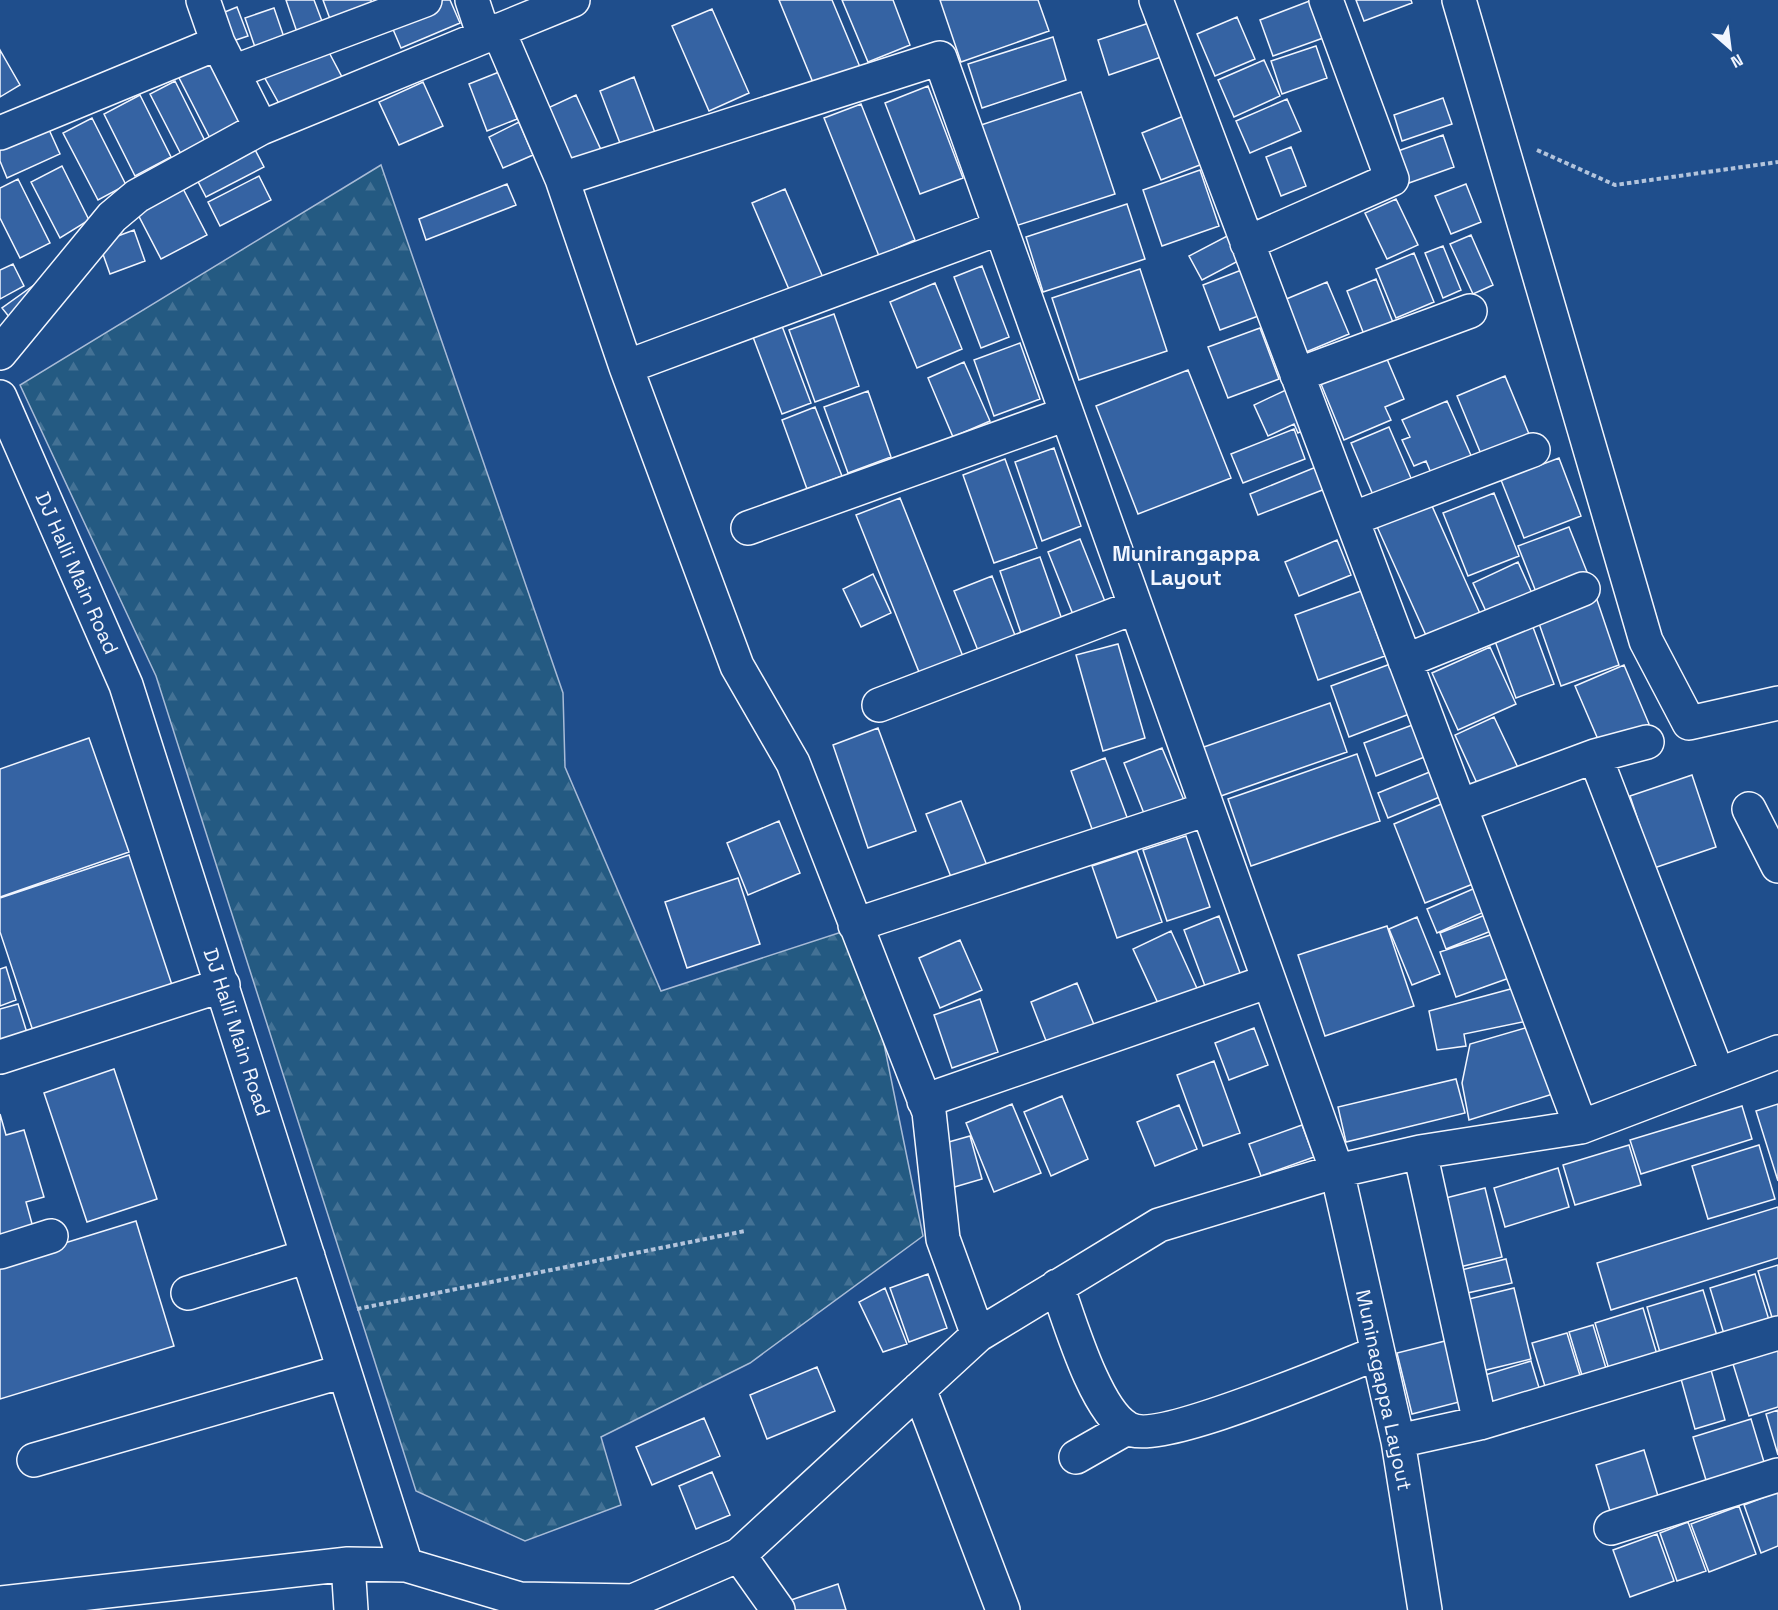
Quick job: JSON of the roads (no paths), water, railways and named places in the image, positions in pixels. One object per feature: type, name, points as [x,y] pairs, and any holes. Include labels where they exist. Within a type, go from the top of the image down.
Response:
[{"type":"street","points":[[203,0],[218,43],[261,128]]},
{"type":"street","points":[[233,72],[393,6],[425,0]]},
{"type":"street","points":[[472,0],[491,33],[562,179],[626,367],[737,666],[793,763],[924,1101],[928,1112],[943,1239],[978,1335]]},
{"type":"street","points":[[0,353],[112,217],[137,196],[261,128],[491,33],[538,7],[573,0]]},
{"type":"street","points":[[1156,0],[1581,1127]]},
{"type":"street","points":[[1247,243],[1392,179],[1326,0]]},
{"type":"street","points":[[1459,0],[1646,641],[1689,723],[1778,704]]},
{"type":"street","points":[[0,133],[218,43]]},
{"type":"street","name":"Muninagappa Layout","points":[[562,179],[940,58],[1337,1171],[1398,1441],[1425,1610]]},
{"type":"street","points":[[626,367],[1000,228]]},
{"type":"street","points":[[1297,375],[1470,311]]},
{"type":"street","name":"DJ Halli Main Road","points":[[0,397],[126,685],[406,1565]]},
{"type":"street","points":[[748,528],[1066,414]]},
{"type":"street","points":[[1352,519],[1533,450]]},
{"type":"street","points":[[1405,661],[1583,589]]},
{"type":"street","points":[[879,705],[1135,607]]},
{"type":"street","points":[[1460,806],[1595,756],[1647,742]]},
{"type":"street","points":[[1595,756],[1718,1075]]},
{"type":"street","points":[[855,925],[1207,809]]},
{"type":"street","points":[[1749,809],[1778,866]]},
{"type":"street","points":[[924,1101],[1269,981]]},
{"type":"street","points":[[0,1057],[223,985]]},
{"type":"street","points":[[0,1603],[164,1598],[348,1564],[406,1565],[519,1599],[633,1601],[663,1598],[739,1555],[978,1335],[1159,1225],[1337,1171],[1420,1152],[1581,1127],[1778,1052]]},
{"type":"street","points":[[1420,1152],[1480,1423]]},
{"type":"street","points":[[0,1252],[51,1236]]},
{"type":"street","points":[[188,1293],[308,1256]]},
{"type":"street","points":[[1057,1287],[1104,1404],[1127,1428],[1142,1433],[1190,1424],[1378,1353]]},
{"type":"street","points":[[1398,1441],[1480,1423],[1778,1333]]},
{"type":"street","points":[[34,1460],[344,1371]]},
{"type":"street","points":[[919,1389],[1003,1610]]},
{"type":"street","points":[[1076,1457],[1127,1428]]},
{"type":"street","points":[[1611,1528],[1778,1475]]},
{"type":"street","points":[[739,1555],[778,1610]]},
{"type":"street","points":[[348,1564],[351,1610]]},
{"type":"district","name":"Munirangappa Layout","points":[[1186,566]]}]
